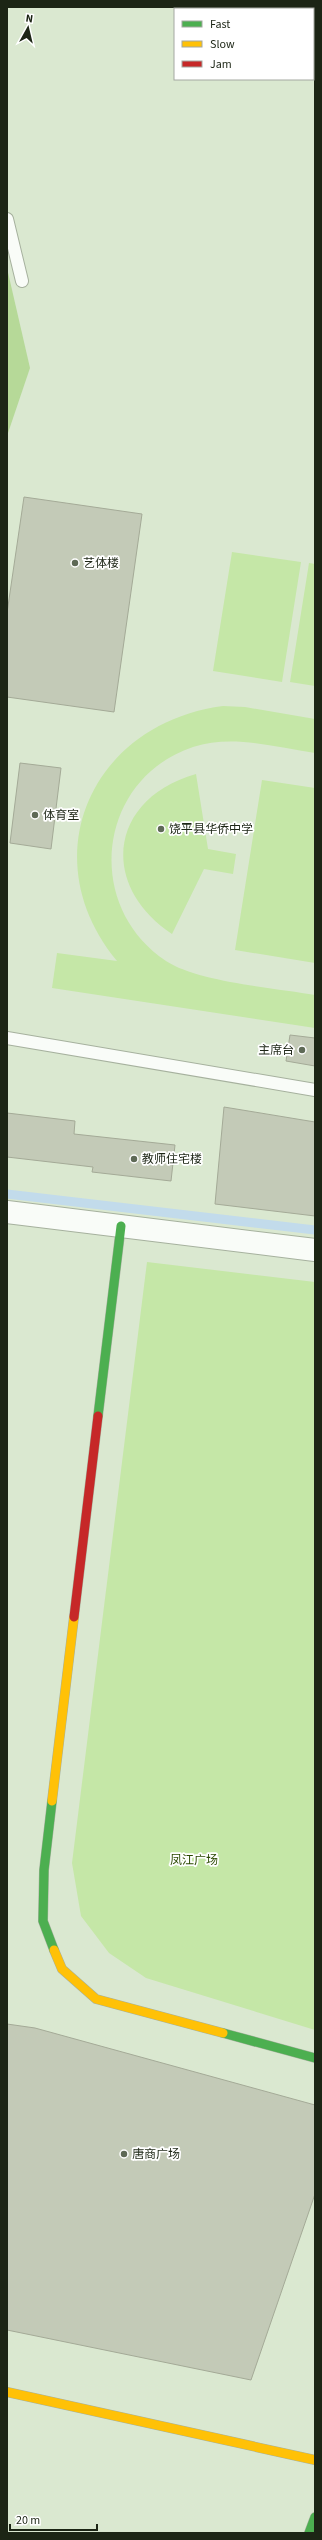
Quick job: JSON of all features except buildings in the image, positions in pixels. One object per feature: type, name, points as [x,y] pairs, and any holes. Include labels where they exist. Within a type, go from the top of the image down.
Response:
[{"type":"street","points":[[7,1212],[315,1250]]},
{"type":"street","points":[[121,1226],[44,1870],[43,1921],[62,1969],[96,1999],[315,2058]]},
{"type":"street","points":[[7,2392],[315,2460]]},
{"type":"street","points":[[310,2533],[315,2517]]},
{"type":"lane","points":[[7,218],[22,281]]},
{"type":"lane","points":[[7,1038],[315,1090]]},
{"type":"green space","points":[[7,268],[30,368],[7,436]]},
{"type":"green space","points":[[232,552],[301,562],[282,682],[213,671]]},
{"type":"green space","points":[[309,563],[315,564],[315,686],[290,682]]},
{"type":"green space","points":[[223,706],[245,707],[315,719],[315,753],[254,743],[223,742],[208,743],[193,747],[161,763],[137,786],[120,814],[112,845],[113,878],[122,909],[139,937],[166,961],[197,974],[217,979],[315,995],[315,1028],[52,988],[57,953],[117,961],[91,921],[79,880],[78,839],[89,801],[109,767],[139,738],[177,718]]},
{"type":"green space","points":[[196,774],[208,849],[236,854],[233,874],[204,869],[172,934],[148,914],[132,892],[124,868],[124,845],[131,822],[146,802],[167,786]]},
{"type":"green space","points":[[262,780],[315,788],[315,963],[235,950]]},
{"type":"green space","name":"凤江广场","points":[[147,1262],[315,1282],[315,2030],[146,1978],[109,1953],[81,1916],[72,1863]]},
{"type":"waterway","points":[[7,1194],[315,1230]]},
{"type":"traffic: fast","points":[[98,1416],[121,1226]]},
{"type":"traffic: fast","points":[[52,1801],[44,1870],[43,1921],[54,1950]]},
{"type":"traffic: fast","points":[[223,2033],[315,2058]]},
{"type":"traffic: fast","points":[[309,2533],[315,2517]]},
{"type":"traffic: slow","points":[[52,1801],[74,1617]]},
{"type":"traffic: slow","points":[[54,1950],[62,1969],[96,1999],[223,2033]]},
{"type":"traffic: slow","points":[[7,2392],[315,2460]]},
{"type":"traffic: jam","points":[[74,1617],[98,1416]]},
{"type":"place","name":"艺体楼","points":[[75,563]]},
{"type":"place","name":"体育室","points":[[35,815]]},
{"type":"place","name":"饶平县华侨中学","points":[[161,829]]},
{"type":"place","name":"主席台","points":[[302,1050]]},
{"type":"place","name":"教师住宅楼","points":[[134,1159]]},
{"type":"place","name":"唐商广场","points":[[124,2154]]}]
